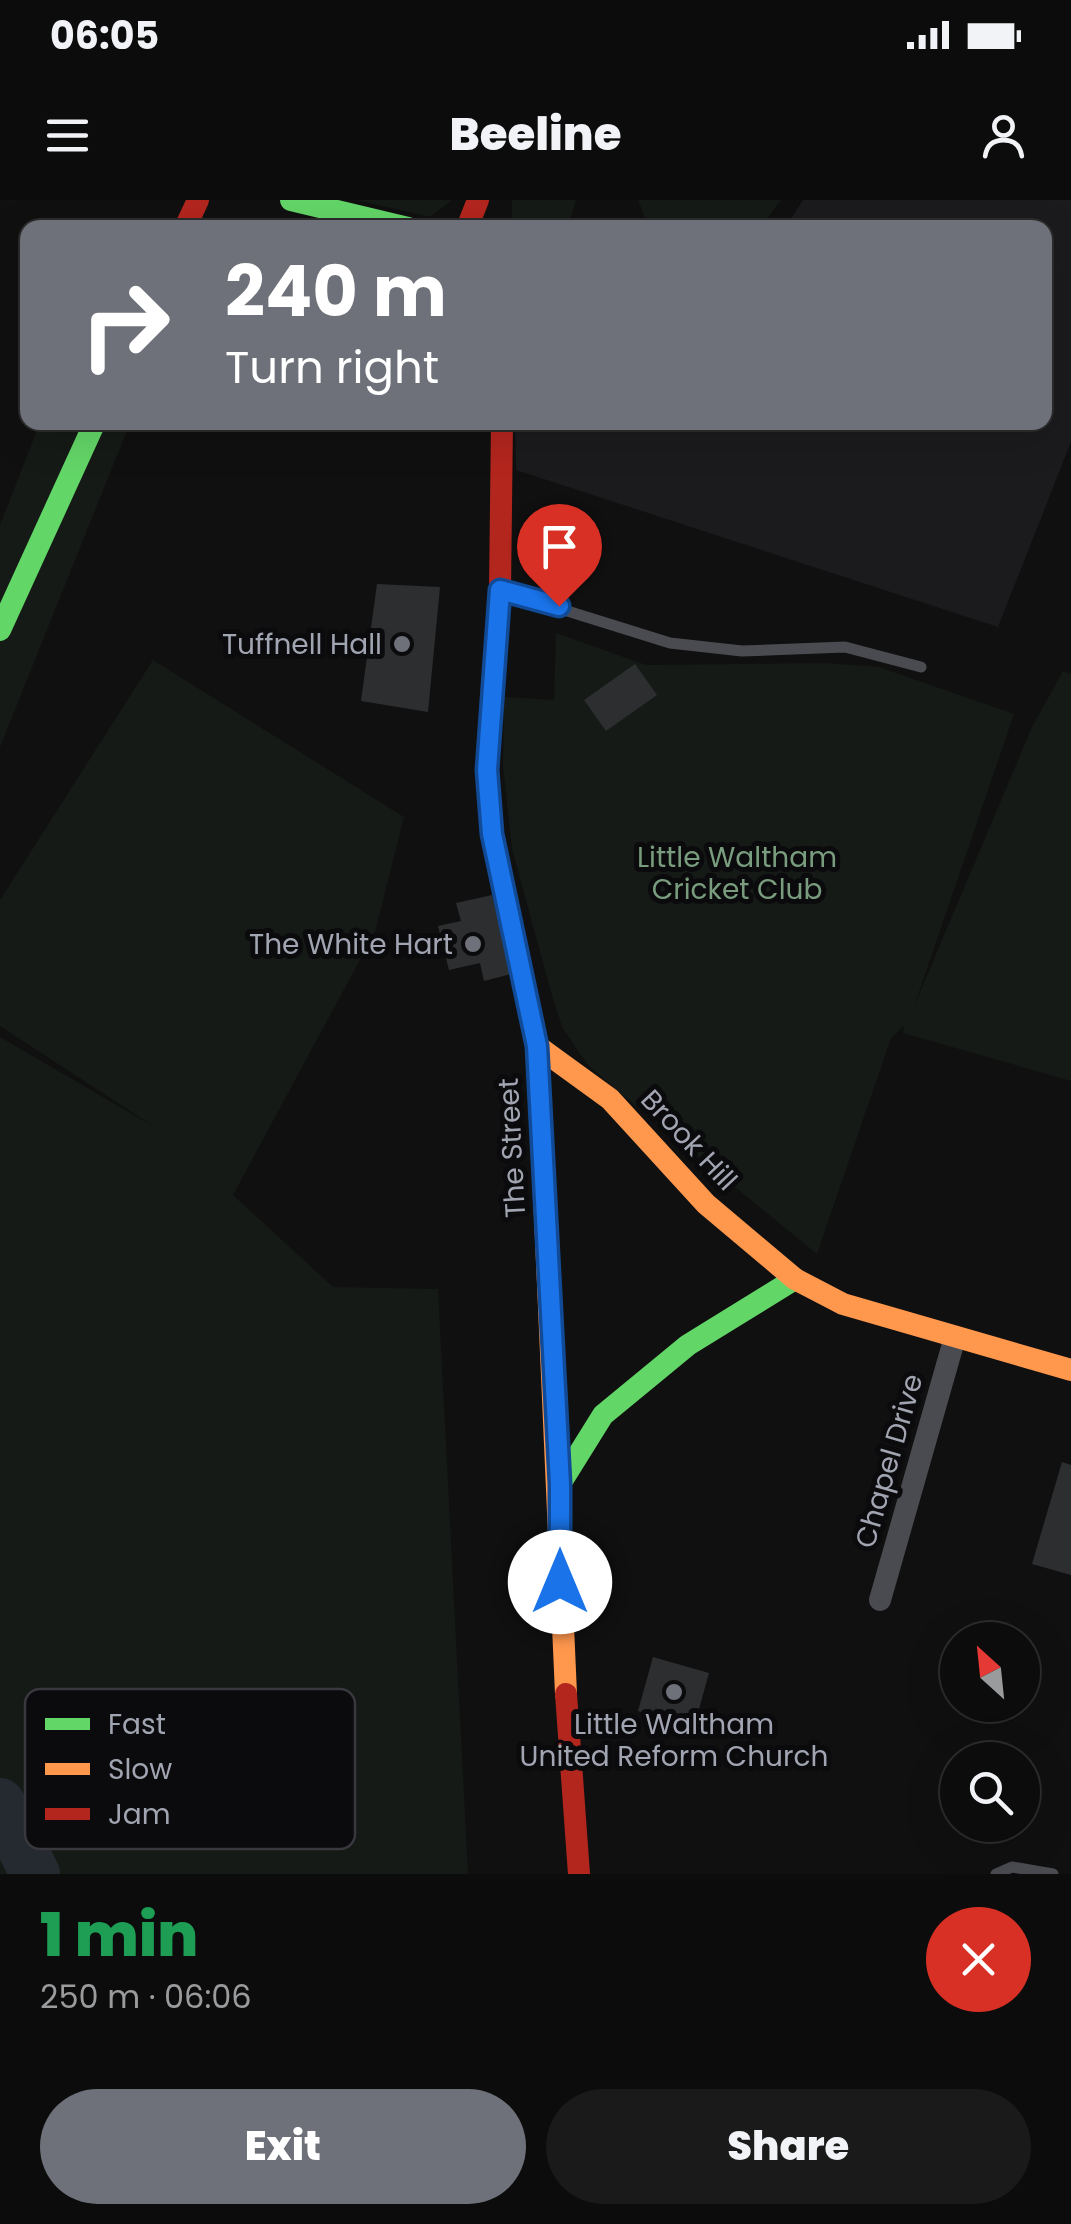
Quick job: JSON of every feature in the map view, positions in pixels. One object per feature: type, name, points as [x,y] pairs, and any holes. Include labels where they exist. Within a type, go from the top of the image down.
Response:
[{"type":"street","points":[[291,200],[375,220]]},
{"type":"street","points":[[0,630],[91,430]]},
{"type":"street","name":"The Street","points":[[502,430],[500,590],[487,770],[492,834],[537,1046],[560,1484],[560,1614],[580,1874]]},
{"type":"street","name":"Brook Hill","points":[[537,1046],[610,1099],[706,1204],[795,1279],[843,1304],[1071,1370]]},
{"type":"street","points":[[560,1484],[603,1415],[688,1345],[795,1279]]},
{"type":"street","name":"Chapel Drive","points":[[880,1600],[956,1337]]},
{"type":"lane","points":[[500,590],[670,643],[742,651],[845,648],[922,668]]},
{"type":"lane","points":[[996,1874],[1012,1867],[1053,1874]]},
{"type":"shaded area","points":[[803,200],[1071,200],[1071,442],[998,627],[516,470],[515,430],[1052,430],[1052,220],[790,220]]},
{"type":"green space","points":[[356,200],[452,200],[430,217]]},
{"type":"green space","points":[[512,200],[576,200],[570,220],[512,220]]},
{"type":"green space","points":[[638,200],[781,200],[766,220],[646,220]]},
{"type":"green space","points":[[37,430],[127,430],[0,747],[0,525]]},
{"type":"green space","name":"Little Waltham Cricket Club","points":[[556,633],[646,665],[826,663],[879,667],[1014,714],[915,1004],[1032,727],[1063,671],[1071,674],[1071,1081],[903,1033],[904,1026],[891,1038],[817,1254],[614,1088],[587,1064],[562,1027],[512,849],[503,766],[504,697],[554,700]]},
{"type":"green space","points":[[153,660],[404,817],[375,932],[233,1195],[333,1287],[438,1289],[468,1874],[0,1874],[0,1037],[156,1128],[0,1026],[0,900]]},
{"type":"building","name":"Tuffnell Hall","points":[[377,584],[440,587],[428,712],[361,701]]},
{"type":"building","points":[[635,664],[657,695],[606,731],[584,700]]},
{"type":"building","name":"The White Hart","points":[[492,895],[511,974],[484,981],[480,963],[449,970],[438,926],[461,921],[456,903]]},
{"type":"building","points":[[1062,1462],[1071,1465],[1071,1575],[1032,1564]]},
{"type":"building","name":"Little Waltham United Reform Church","points":[[653,1657],[709,1673],[694,1727],[638,1711]]},
{"type":"waterway","points":[[0,1803],[35,1874]]},
{"type":"traffic: fast","points":[[291,200],[375,220]]},
{"type":"traffic: fast","points":[[0,630],[91,430]]},
{"type":"traffic: fast","points":[[560,1484],[603,1415],[688,1345],[795,1279]]},
{"type":"traffic: slow","points":[[537,1046],[610,1099],[706,1204],[795,1279],[843,1304],[1071,1370]]},
{"type":"traffic: slow","points":[[540,1103],[566,1694]]},
{"type":"traffic: jam","points":[[189,220],[198,200]]},
{"type":"traffic: jam","points":[[470,220],[478,200]]},
{"type":"traffic: jam","points":[[502,430],[500,590],[487,770],[493,834],[537,1046],[540,1103]]},
{"type":"traffic: jam","points":[[566,1694],[579,1874]]},
{"type":"place","name":"Tuffnell Hall","points":[[402,644]]},
{"type":"place","name":"The White Hart","points":[[473,944]]},
{"type":"place","name":"Little Waltham United Reform Church","points":[[674,1692]]},
{"type":"route","points":[[559,606],[500,590],[487,770],[492,834],[514,922],[537,1046],[560,1484],[560,1582]]}]
